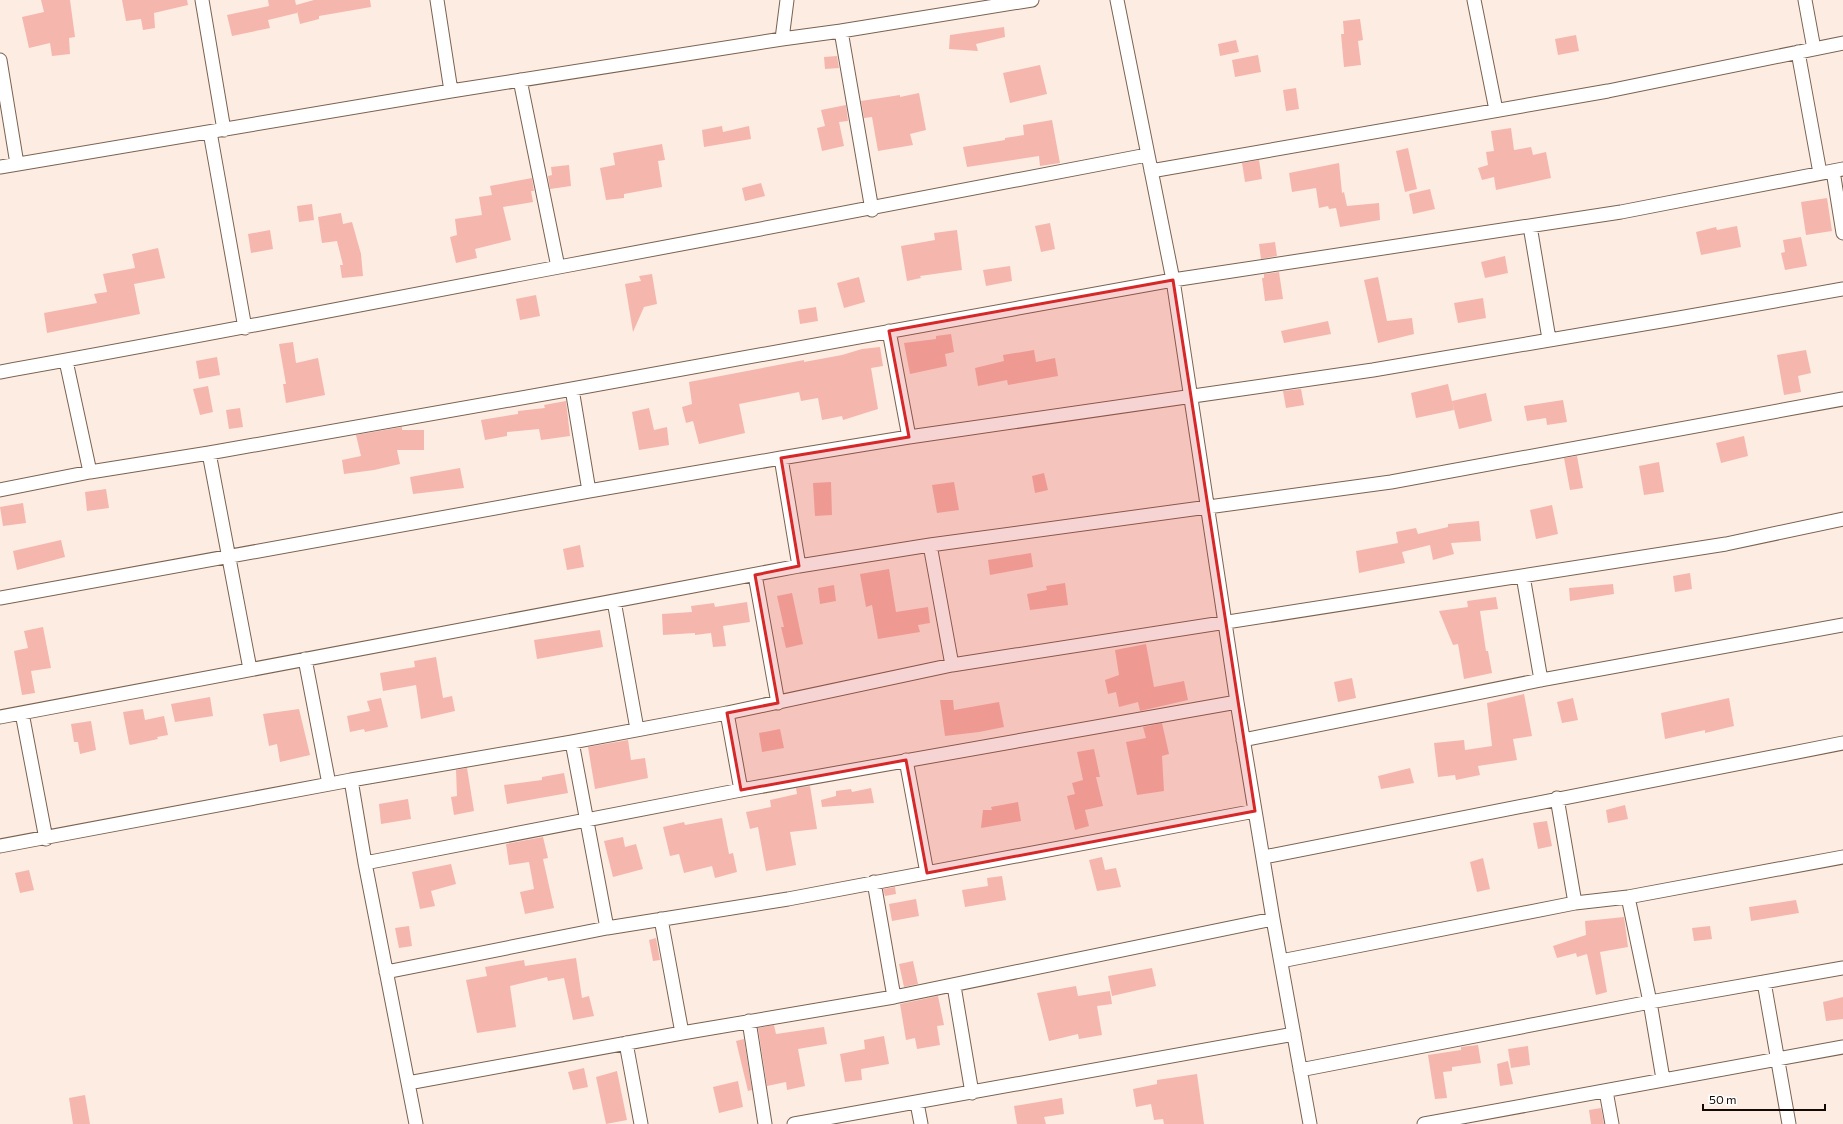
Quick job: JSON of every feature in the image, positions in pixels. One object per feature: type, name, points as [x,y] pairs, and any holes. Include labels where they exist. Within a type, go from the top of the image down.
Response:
[{"type":"street","points":[[202,0],[224,130]]},
{"type":"street","points":[[438,0],[451,91]]},
{"type":"street","points":[[782,38],[787,0]]},
{"type":"street","points":[[0,167],[451,91],[1032,0]]},
{"type":"street","points":[[1117,0],[1173,280],[1224,622],[1264,857],[1273,919],[1310,1124]]},
{"type":"street","points":[[1474,0],[1496,110]]},
{"type":"street","points":[[1805,0],[1814,49]]},
{"type":"street","points":[[841,31],[872,210]]},
{"type":"street","points":[[1151,171],[1608,91],[1843,43]]},
{"type":"street","points":[[1798,52],[1820,173]]},
{"type":"street","points":[[0,60],[17,164]]},
{"type":"street","points":[[520,80],[558,267]]},
{"type":"street","points":[[210,132],[245,328]]},
{"type":"street","points":[[0,372],[245,328],[558,267],[872,210],[1147,155]]},
{"type":"street","points":[[0,490],[90,472],[209,453],[572,389],[1173,280],[1621,212],[1838,170],[1843,234]]},
{"type":"street","points":[[1530,226],[1549,339]]},
{"type":"street","points":[[0,598],[590,491],[781,458],[910,437],[1373,370],[1843,289]]},
{"type":"street","points":[[890,331],[910,437]]},
{"type":"street","points":[[66,361],[90,472]]},
{"type":"street","points":[[572,389],[590,491]]},
{"type":"street","points":[[0,717],[799,566],[930,545],[1391,482],[1843,399]]},
{"type":"street","points":[[209,453],[230,557],[250,669]]},
{"type":"street","points":[[781,458],[799,566]]},
{"type":"street","points":[[0,846],[46,839],[329,784],[572,742],[727,713],[952,665],[1726,544],[1843,519]]},
{"type":"street","points":[[930,545],[952,665]]},
{"type":"street","points":[[755,575],[778,703]]},
{"type":"street","points":[[1523,576],[1541,680]]},
{"type":"street","points":[[614,601],[637,729]]},
{"type":"street","points":[[1244,740],[1541,680],[1843,625]]},
{"type":"street","points":[[305,659],[329,784]]},
{"type":"street","points":[[365,863],[741,790],[1237,702]]},
{"type":"street","points":[[22,713],[46,839]]},
{"type":"street","points":[[727,713],[741,790]]},
{"type":"street","points":[[572,742],[607,928]]},
{"type":"street","points":[[1264,857],[1557,798],[1843,743]]},
{"type":"street","points":[[906,760],[927,873]]},
{"type":"street","points":[[351,780],[365,863],[416,1124]]},
{"type":"street","points":[[1557,798],[1575,903]]},
{"type":"street","points":[[386,972],[607,928],[788,899],[1255,811]]},
{"type":"street","points":[[1281,961],[1575,903],[1628,897],[1843,856]]},
{"type":"street","points":[[874,882],[894,997]]},
{"type":"street","points":[[1628,897],[1650,1002],[1663,1080]]},
{"type":"street","points":[[661,919],[682,1033]]},
{"type":"street","points":[[408,1083],[749,1021],[954,986],[1273,919]]},
{"type":"street","points":[[1300,1070],[1650,1002],[1843,968]]},
{"type":"street","points":[[1764,982],[1789,1124]]},
{"type":"street","points":[[954,986],[972,1093]]},
{"type":"street","points":[[749,1021],[766,1124]]},
{"type":"street","points":[[794,1124],[1294,1034]]},
{"type":"street","points":[[626,1043],[641,1124]]},
{"type":"street","points":[[1424,1124],[1777,1060],[1843,1046]]},
{"type":"street","points":[[1606,1091],[1612,1124]]},
{"type":"street","points":[[917,1103],[921,1124]]},
{"type":"highlighted area","points":[[1173,280],[1255,811],[927,873],[906,760],[741,790],[727,713],[778,703],[755,575],[799,566],[781,458],[909,437],[889,331]]},
{"type":"building","points":[[41,0],[70,0],[75,37],[69,38],[70,54],[52,56],[50,43],[29,48],[22,17],[44,12]]},
{"type":"building","points":[[122,0],[187,0],[188,5],[154,13],[155,28],[143,30],[141,19],[126,21]]},
{"type":"building","points":[[268,0],[295,0],[296,5],[314,0],[370,0],[371,7],[319,16],[319,19],[300,24],[297,11],[297,13],[268,20],[270,28],[232,36],[227,15],[269,6]]},
{"type":"building","points":[[1360,19],[1363,40],[1358,41],[1361,65],[1344,67],[1341,34],[1344,34],[1343,21]]},
{"type":"building","points":[[1004,27],[1005,37],[976,44],[978,51],[949,49],[950,35]]},
{"type":"building","points":[[1576,35],[1579,51],[1558,55],[1555,39]]},
{"type":"building","points":[[1236,40],[1239,52],[1220,56],[1218,44]]},
{"type":"building","points":[[1258,55],[1261,72],[1235,77],[1232,60]]},
{"type":"building","points":[[837,56],[839,68],[825,69],[824,57]]},
{"type":"building","points":[[1040,65],[1047,94],[1010,103],[1003,73]]},
{"type":"building","points":[[1296,88],[1299,109],[1286,111],[1283,90]]},
{"type":"building","points":[[919,93],[926,130],[910,134],[913,145],[878,151],[872,117],[864,118],[861,101],[900,95],[900,97]]},
{"type":"building","points":[[846,105],[848,121],[839,122],[844,146],[822,151],[817,128],[825,126],[821,110]]},
{"type":"building","points":[[1052,120],[1060,163],[1040,166],[1039,156],[967,167],[963,147],[1005,140],[1005,138],[1024,135],[1023,125]]},
{"type":"building","points":[[722,126],[723,132],[749,126],[751,139],[704,147],[702,130]]},
{"type":"building","points":[[1511,128],[1514,150],[1531,147],[1533,155],[1546,152],[1551,178],[1496,190],[1494,177],[1482,180],[1478,168],[1488,165],[1486,152],[1494,151],[1491,131]]},
{"type":"building","points":[[662,144],[665,160],[658,161],[662,187],[624,194],[624,198],[606,200],[600,168],[615,165],[613,153]]},
{"type":"building","points":[[1408,148],[1417,189],[1405,192],[1396,151]]},
{"type":"building","points":[[1259,160],[1262,179],[1245,182],[1242,163]]},
{"type":"building","points":[[1339,163],[1342,193],[1344,192],[1347,206],[1379,203],[1380,220],[1340,227],[1336,208],[1329,209],[1328,206],[1319,208],[1316,188],[1292,192],[1289,173]]},
{"type":"building","points":[[569,165],[571,186],[550,189],[548,176],[552,175],[551,167]]},
{"type":"building","points":[[532,178],[534,191],[531,191],[533,202],[503,207],[511,240],[475,249],[477,258],[456,263],[450,237],[457,235],[455,219],[482,215],[479,197],[492,195],[490,186]]},
{"type":"building","points":[[761,183],[765,196],[745,201],[742,188]]},
{"type":"building","points":[[1430,189],[1435,209],[1413,214],[1409,194]]},
{"type":"building","points":[[1827,198],[1832,231],[1806,235],[1801,202]]},
{"type":"building","points":[[312,204],[314,220],[299,222],[297,206]]},
{"type":"building","points":[[341,213],[343,224],[352,222],[361,254],[363,276],[342,278],[340,265],[343,265],[337,241],[322,243],[318,217]]},
{"type":"building","points":[[1050,223],[1055,249],[1041,252],[1035,226]]},
{"type":"building","points":[[1737,226],[1741,247],[1701,255],[1696,232],[1716,227],[1717,230]]},
{"type":"building","points":[[270,230],[273,249],[251,253],[248,234]]},
{"type":"building","points":[[957,230],[962,270],[920,276],[921,278],[907,281],[901,246],[935,240],[934,233]]},
{"type":"building","points":[[1801,237],[1807,266],[1785,270],[1781,253],[1785,252],[1783,240]]},
{"type":"building","points":[[1275,242],[1277,256],[1261,259],[1259,244]]},
{"type":"building","points":[[158,248],[165,278],[134,284],[140,314],[47,333],[44,313],[97,303],[94,294],[107,292],[103,274],[135,268],[132,254]]},
{"type":"building","points":[[1505,256],[1508,273],[1485,278],[1481,262]]},
{"type":"building","points":[[1010,266],[1012,281],[986,286],[983,270]]},
{"type":"building","points":[[1279,272],[1283,299],[1265,301],[1262,278],[1264,278],[1264,274]]},
{"type":"building","points":[[652,274],[657,304],[644,307],[633,332],[625,284],[641,281],[639,276]]},
{"type":"building","points":[[859,277],[865,302],[844,308],[837,283]]},
{"type":"building","points":[[1378,277],[1387,321],[1412,318],[1414,334],[1378,343],[1364,280]]},
{"type":"building","points":[[536,295],[540,316],[520,320],[516,299]]},
{"type":"building","points":[[1483,298],[1486,318],[1458,323],[1454,303]]},
{"type":"building","points":[[816,307],[818,321],[800,324],[798,310]]},
{"type":"building","points":[[1328,321],[1331,334],[1284,343],[1281,331]]},
{"type":"building","points":[[951,334],[954,352],[945,354],[947,366],[910,374],[904,343],[936,339],[936,336]]},
{"type":"building","points":[[293,342],[296,363],[318,358],[325,395],[286,403],[283,384],[286,384],[279,344]]},
{"type":"building","points":[[880,347],[883,366],[871,368],[878,409],[843,420],[842,416],[822,420],[818,398],[801,401],[799,392],[739,404],[745,433],[699,444],[693,421],[686,423],[682,407],[692,404],[689,382],[804,360],[804,362],[842,355],[862,349]]},
{"type":"building","points":[[1034,350],[1036,362],[1055,358],[1058,376],[1008,385],[1007,380],[978,386],[975,368],[1004,361],[1003,355]]},
{"type":"building","points":[[1806,350],[1811,373],[1798,376],[1801,392],[1784,395],[1777,355]]},
{"type":"building","points":[[217,357],[220,375],[199,379],[196,361]]},
{"type":"building","points":[[1448,384],[1454,410],[1416,418],[1411,393]]},
{"type":"building","points":[[208,386],[213,412],[200,415],[193,389]]},
{"type":"building","points":[[1301,389],[1304,405],[1286,408],[1283,391]]},
{"type":"building","points":[[1486,393],[1492,421],[1459,429],[1452,401]]},
{"type":"building","points":[[1563,400],[1567,422],[1547,425],[1546,418],[1527,421],[1524,406]]},
{"type":"building","points":[[566,401],[570,436],[541,440],[539,429],[507,432],[507,436],[485,440],[481,420],[518,414],[518,411],[545,408],[544,405]]},
{"type":"building","points":[[240,408],[243,427],[229,429],[226,410]]},
{"type":"building","points":[[649,408],[654,430],[667,427],[669,445],[639,450],[632,412]]},
{"type":"building","points":[[402,427],[402,430],[424,430],[424,450],[397,450],[400,464],[374,470],[344,474],[342,460],[361,456],[356,435]]},
{"type":"building","points":[[1744,436],[1748,456],[1721,463],[1716,443]]},
{"type":"building","points":[[1577,456],[1583,488],[1570,490],[1564,458]]},
{"type":"building","points":[[1659,462],[1664,492],[1644,495],[1639,466]]},
{"type":"building","points":[[460,468],[464,488],[413,494],[410,477]]},
{"type":"building","points":[[1044,473],[1048,490],[1035,493],[1032,476]]},
{"type":"building","points":[[831,482],[832,515],[815,516],[813,483]]},
{"type":"building","points":[[954,482],[959,510],[937,513],[932,485]]},
{"type":"building","points":[[106,489],[109,508],[87,511],[85,492]]},
{"type":"building","points":[[23,503],[26,523],[3,526],[0,507]]},
{"type":"building","points":[[1552,505],[1558,534],[1536,539],[1530,510]]},
{"type":"building","points":[[1479,521],[1481,541],[1451,543],[1454,554],[1433,560],[1430,545],[1402,552],[1405,563],[1359,573],[1356,551],[1398,543],[1396,532],[1416,528],[1418,534],[1448,527],[1448,524]]},
{"type":"building","points":[[61,540],[65,557],[17,570],[13,551]]},
{"type":"building","points":[[580,545],[584,567],[567,570],[563,549]]},
{"type":"building","points":[[1031,553],[1033,567],[990,575],[988,560]]},
{"type":"building","points":[[889,569],[896,612],[928,607],[930,623],[918,625],[920,632],[878,639],[872,605],[866,607],[860,574]]},
{"type":"building","points":[[1690,573],[1692,589],[1675,592],[1673,576]]},
{"type":"building","points":[[1065,583],[1068,605],[1030,610],[1027,594],[1047,590],[1046,586]]},
{"type":"building","points":[[1613,584],[1614,594],[1570,601],[1569,588]]},
{"type":"building","points":[[834,585],[836,601],[820,604],[818,588]]},
{"type":"building","points":[[792,593],[803,644],[786,648],[781,627],[784,627],[777,596]]},
{"type":"building","points":[[1496,597],[1498,609],[1480,611],[1486,651],[1488,651],[1492,673],[1464,679],[1458,644],[1453,645],[1439,611],[1468,607],[1467,601]]},
{"type":"building","points":[[747,602],[750,622],[723,626],[726,646],[713,647],[711,633],[695,635],[695,633],[663,635],[662,614],[692,612],[691,606],[714,603],[715,607]]},
{"type":"building","points":[[43,627],[51,668],[31,671],[35,693],[22,695],[14,651],[28,648],[24,631]]},
{"type":"building","points":[[600,630],[603,647],[537,659],[534,640]]},
{"type":"building","points":[[1146,644],[1154,687],[1184,681],[1188,700],[1140,711],[1138,702],[1119,707],[1116,692],[1108,694],[1105,680],[1119,675],[1115,650]]},
{"type":"building","points":[[436,657],[443,698],[452,696],[455,711],[421,719],[416,685],[383,691],[380,673],[415,667],[414,661]]},
{"type":"building","points":[[1352,678],[1356,698],[1338,702],[1334,682]]},
{"type":"building","points":[[1524,694],[1532,736],[1513,739],[1517,760],[1478,766],[1480,775],[1456,780],[1455,775],[1438,777],[1434,743],[1464,740],[1465,750],[1492,746],[1487,703]]},
{"type":"building","points":[[210,697],[213,716],[175,722],[171,704]]},
{"type":"building","points":[[381,698],[388,727],[365,732],[364,729],[350,732],[347,716],[370,711],[367,701]]},
{"type":"building","points":[[1573,698],[1578,720],[1562,723],[1557,702]]},
{"type":"building","points":[[1729,698],[1734,726],[1705,733],[1705,730],[1665,739],[1661,713]]},
{"type":"building","points":[[940,700],[953,700],[954,710],[999,702],[1004,727],[945,736]]},
{"type":"building","points":[[143,709],[145,720],[164,716],[168,735],[157,737],[158,739],[130,745],[123,712]]},
{"type":"building","points":[[299,709],[310,755],[280,762],[277,744],[269,746],[263,714]]},
{"type":"building","points":[[91,721],[96,750],[80,754],[78,742],[74,742],[71,724]]},
{"type":"building","points":[[1162,723],[1169,754],[1162,756],[1164,791],[1137,795],[1126,742],[1146,738],[1143,727]]},
{"type":"building","points":[[780,729],[784,748],[762,752],[759,733]]},
{"type":"building","points":[[628,740],[631,760],[645,758],[648,778],[595,789],[588,747]]},
{"type":"building","points":[[1094,749],[1100,777],[1096,777],[1103,806],[1085,810],[1089,826],[1075,830],[1067,796],[1075,794],[1072,783],[1083,780],[1077,752]]},
{"type":"building","points":[[467,768],[474,811],[454,815],[451,797],[457,796],[456,770]]},
{"type":"building","points":[[1410,768],[1414,783],[1381,789],[1378,776]]},
{"type":"building","points":[[564,773],[568,793],[507,804],[504,785],[542,780],[542,777]]},
{"type":"building","points":[[810,786],[817,829],[790,832],[796,865],[766,871],[758,827],[750,829],[746,812],[771,807],[770,800],[797,794],[796,788]]},
{"type":"building","points":[[871,788],[874,803],[822,807],[821,800],[836,796],[836,791],[851,789],[852,792]]},
{"type":"building","points":[[408,799],[411,819],[381,824],[379,804]]},
{"type":"building","points":[[1018,802],[1021,821],[981,828],[983,810],[992,810],[991,807]]},
{"type":"building","points":[[1625,805],[1628,819],[1608,823],[1606,810]]},
{"type":"building","points":[[722,818],[729,854],[733,853],[737,872],[715,878],[712,866],[684,873],[679,854],[670,856],[663,827],[684,822],[685,825]]},
{"type":"building","points":[[1547,821],[1552,846],[1538,849],[1533,823]]},
{"type":"building","points":[[543,837],[548,858],[543,859],[554,908],[525,914],[520,892],[534,889],[529,862],[509,865],[506,844]]},
{"type":"building","points":[[623,837],[625,847],[636,844],[643,869],[613,877],[604,841]]},
{"type":"building","points":[[1102,857],[1105,870],[1116,868],[1121,887],[1097,891],[1089,860]]},
{"type":"building","points":[[1483,858],[1490,889],[1477,892],[1470,862]]},
{"type":"building","points":[[451,864],[456,884],[431,891],[435,906],[420,909],[412,872]]},
{"type":"building","points":[[29,870],[34,890],[20,893],[15,873]]},
{"type":"building","points":[[1002,876],[1006,900],[965,907],[962,890],[988,886],[987,878]]},
{"type":"building","points":[[895,887],[896,894],[885,896],[883,889]]},
{"type":"building","points":[[916,899],[919,916],[892,921],[889,904]]},
{"type":"building","points":[[1796,900],[1799,913],[1751,921],[1749,907]]},
{"type":"building","points":[[1624,917],[1628,947],[1600,952],[1607,992],[1596,995],[1587,954],[1577,957],[1576,953],[1557,958],[1553,946],[1586,935],[1585,921]]},
{"type":"building","points":[[409,926],[412,946],[399,948],[395,928]]},
{"type":"building","points":[[1710,926],[1712,939],[1694,941],[1692,928]]},
{"type":"building","points":[[656,938],[660,960],[653,961],[649,940]]},
{"type":"building","points":[[576,958],[582,998],[589,996],[594,1016],[573,1020],[564,978],[548,981],[547,977],[510,986],[516,1027],[477,1033],[466,980],[487,976],[485,967],[524,960],[525,966]]},
{"type":"building","points":[[913,961],[918,984],[904,987],[899,964]]},
{"type":"building","points":[[1152,968],[1156,986],[1112,996],[1108,976]]},
{"type":"building","points":[[1076,986],[1078,996],[1110,991],[1112,1004],[1097,1006],[1102,1035],[1079,1039],[1078,1034],[1049,1041],[1037,993]]},
{"type":"building","points":[[938,996],[944,1025],[937,1026],[940,1045],[917,1049],[915,1038],[906,1040],[900,1004]]},
{"type":"building","points":[[1843,997],[1843,1019],[1826,1021],[1823,1002]]},
{"type":"building","points":[[774,1025],[776,1034],[824,1027],[827,1044],[798,1049],[805,1086],[787,1090],[786,1082],[767,1086],[758,1028]]},
{"type":"building","points":[[884,1036],[889,1064],[861,1069],[862,1080],[845,1082],[840,1054],[865,1049],[864,1040]]},
{"type":"building","points":[[744,1039],[752,1090],[748,1091],[736,1041]]},
{"type":"building","points":[[1478,1045],[1481,1063],[1452,1067],[1452,1071],[1443,1072],[1447,1098],[1435,1099],[1428,1055],[1461,1050],[1461,1047]]},
{"type":"building","points":[[1528,1046],[1530,1065],[1511,1068],[1508,1049]]},
{"type":"building","points":[[1508,1061],[1513,1084],[1500,1086],[1497,1064]]},
{"type":"building","points":[[584,1068],[588,1087],[573,1090],[568,1072]]},
{"type":"building","points":[[617,1071],[627,1120],[606,1124],[596,1077]]},
{"type":"building","points":[[1197,1074],[1204,1124],[1164,1124],[1163,1119],[1154,1120],[1151,1104],[1136,1107],[1133,1089],[1157,1084],[1157,1080]]},
{"type":"building","points":[[738,1081],[743,1107],[719,1113],[713,1087]]},
{"type":"building","points":[[85,1095],[90,1124],[73,1124],[69,1098]]},
{"type":"building","points":[[1062,1098],[1064,1114],[1044,1117],[1046,1124],[1017,1124],[1014,1106]]},
{"type":"building","points":[[1601,1108],[1604,1124],[1591,1124],[1589,1110]]}]
